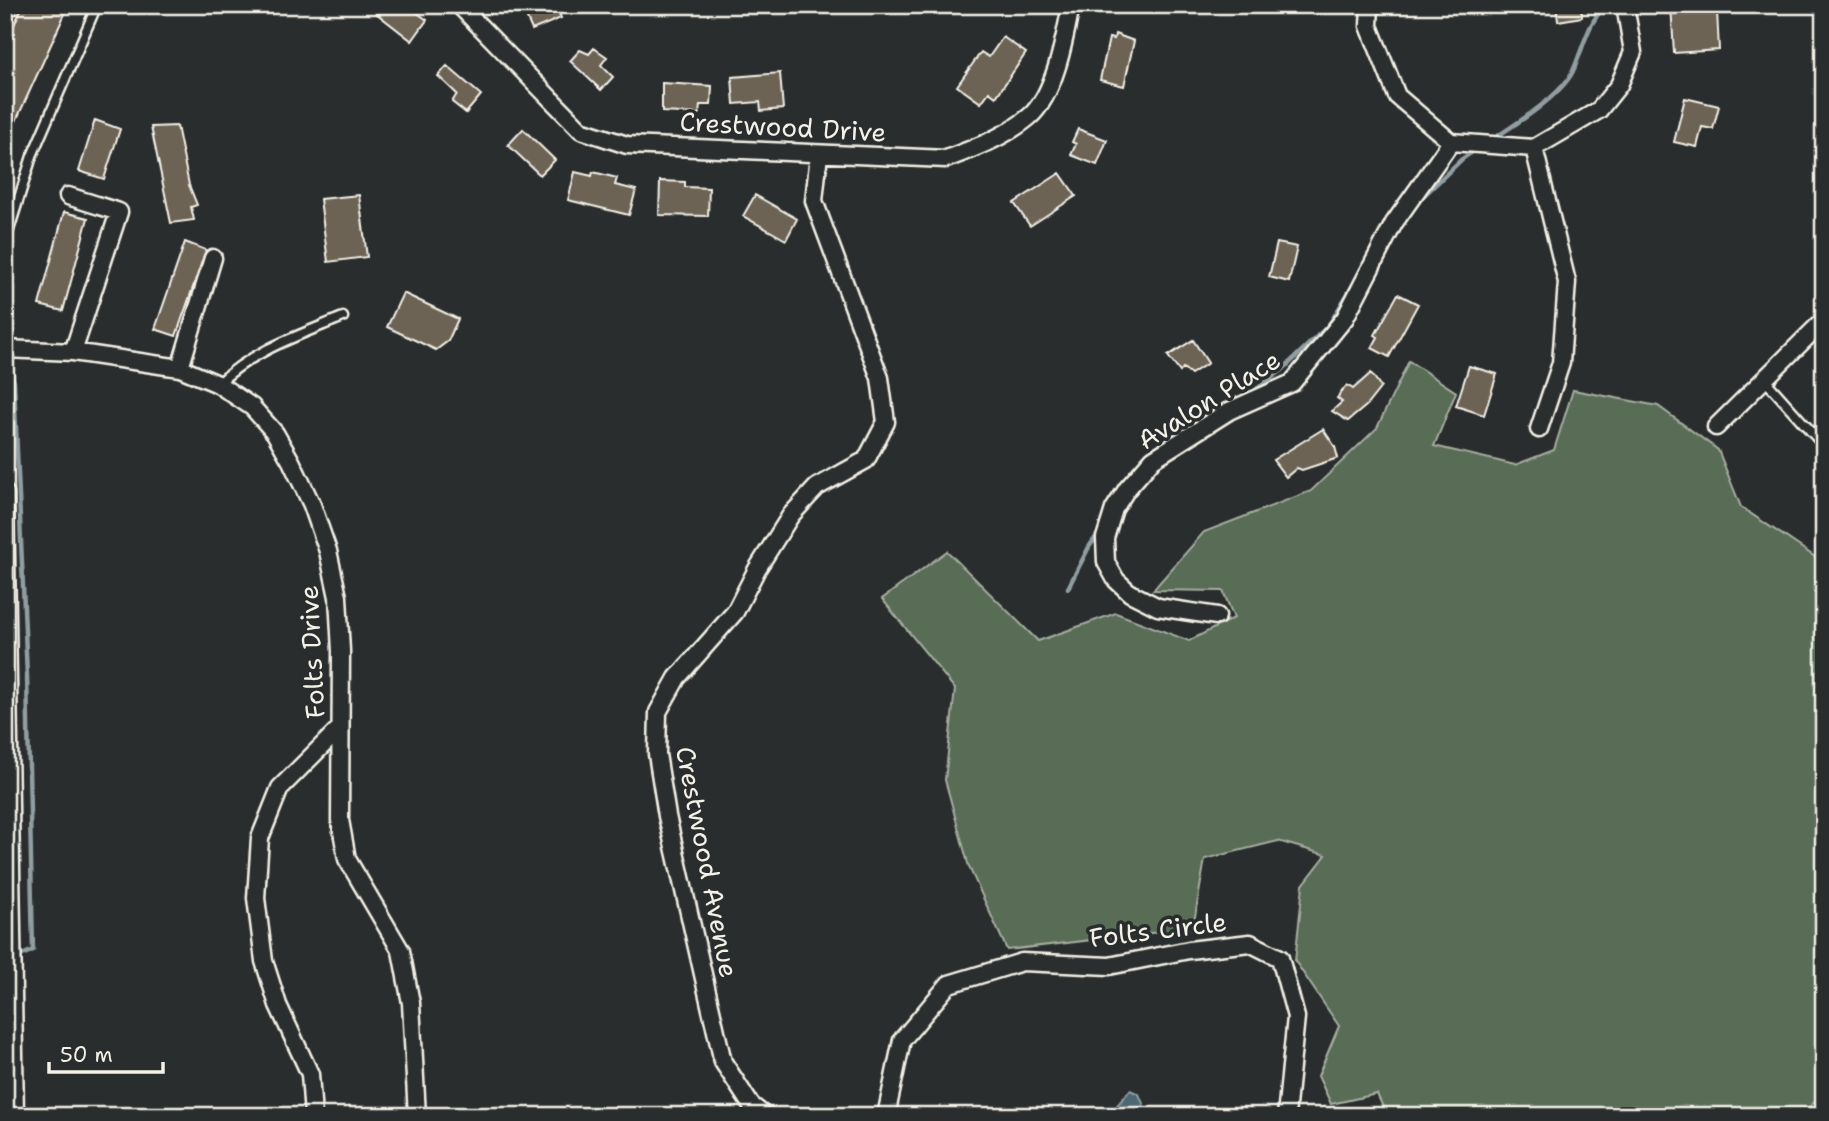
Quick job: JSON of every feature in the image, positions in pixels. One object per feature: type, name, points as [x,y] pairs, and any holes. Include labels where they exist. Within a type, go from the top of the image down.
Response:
[{"type":"street","name":"Crestwood Drive","points":[[459,5],[581,130],[627,145],[946,159],[990,142],[1031,116],[1051,85],[1066,36],[1071,5]]},
{"type":"street","points":[[1370,5],[1368,26],[1397,96],[1451,142],[1534,148],[1600,110],[1619,85],[1633,52],[1625,5]]},
{"type":"street","name":"Avalon Place","points":[[1217,616],[1158,607],[1130,593],[1116,580],[1106,562],[1105,538],[1114,509],[1153,459],[1228,411],[1292,383],[1345,318],[1394,223],[1451,142]]},
{"type":"street","points":[[1534,148],[1567,282],[1561,363],[1539,429]]},
{"type":"street","name":"Crestwood Avenue","points":[[765,1116],[751,1105],[723,1062],[667,816],[657,754],[658,712],[677,678],[735,612],[757,569],[791,515],[817,486],[866,460],[887,422],[880,378],[814,201],[819,154]]},
{"type":"street","points":[[68,196],[119,212],[73,352]]},
{"type":"street","points":[[180,368],[213,258]]},
{"type":"street","points":[[1716,426],[1824,320]]},
{"type":"street","name":"Folts Drive","points":[[5,349],[73,352],[180,368],[218,384],[252,407],[275,433],[312,505],[328,551],[338,597],[341,651],[340,820],[347,859],[401,951],[411,1003],[417,1116]]},
{"type":"street","points":[[5,493],[15,1116]]},
{"type":"street","points":[[313,1116],[310,1074],[278,1005],[264,961],[256,898],[260,838],[280,788],[340,728]]},
{"type":"street","name":"Folts Circle","points":[[886,1116],[902,1040],[948,984],[1022,962],[1109,966],[1189,950],[1250,943],[1280,958],[1296,1017],[1286,1116]]},
{"type":"lane","points":[[5,22],[13,5]]},
{"type":"lane","points":[[5,243],[32,156],[97,5]]},
{"type":"lane","points":[[218,384],[233,370],[267,349],[344,317]]},
{"type":"lane","points":[[1765,380],[1824,446]]},
{"type":"green space","points":[[1409,361],[1456,392],[1434,446],[1515,465],[1554,450],[1573,390],[1658,406],[1718,450],[1741,507],[1824,563],[1824,1093],[1800,1116],[1387,1116],[1377,1094],[1331,1104],[1318,1076],[1339,1026],[1295,961],[1303,885],[1326,855],[1278,841],[1205,859],[1193,928],[1007,950],[969,867],[945,780],[955,689],[882,599],[947,551],[1038,641],[1116,613],[1189,641],[1234,618],[1223,591],[1153,590],[1204,532],[1311,491],[1377,428]]},
{"type":"water","points":[[1130,1090],[1139,1094],[1144,1106],[1121,1116],[1113,1110]]},
{"type":"building","points":[[23,5],[69,5],[5,145],[5,45]]},
{"type":"building","points":[[382,5],[407,5],[427,20],[412,41],[376,13]]},
{"type":"building","points":[[521,5],[556,5],[561,18],[532,30]]},
{"type":"building","points":[[1556,5],[1581,5],[1582,17],[1558,21]]},
{"type":"building","points":[[1671,5],[1689,5],[1689,12],[1717,11],[1719,50],[1674,53]]},
{"type":"building","points":[[1115,34],[1134,41],[1124,86],[1100,80],[1109,38],[1114,39]]},
{"type":"building","points":[[1003,37],[1026,53],[996,97],[989,92],[981,103],[957,86],[981,52],[989,57]]},
{"type":"building","points":[[594,48],[607,57],[601,65],[613,77],[601,90],[570,61],[580,50],[589,54]]},
{"type":"building","points":[[447,66],[481,95],[466,113],[452,102],[457,94],[438,76]]},
{"type":"building","points":[[780,73],[783,109],[761,111],[760,102],[734,104],[732,77]]},
{"type":"building","points":[[662,83],[712,86],[711,105],[700,105],[699,114],[662,112]]},
{"type":"building","points":[[1685,98],[1719,106],[1713,129],[1702,127],[1697,147],[1674,142]]},
{"type":"building","points":[[95,120],[120,129],[104,179],[79,171]]},
{"type":"building","points":[[177,126],[189,185],[197,205],[191,207],[194,220],[171,223],[151,127]]},
{"type":"building","points":[[523,129],[555,160],[540,175],[508,145]]},
{"type":"building","points":[[1078,129],[1107,140],[1097,165],[1071,155],[1076,144],[1072,142]]},
{"type":"building","points":[[575,172],[592,176],[593,172],[617,178],[615,185],[636,190],[629,215],[568,200]]},
{"type":"building","points":[[1060,173],[1076,196],[1030,226],[1014,203]]},
{"type":"building","points":[[660,181],[685,182],[685,187],[709,188],[708,216],[659,215]]},
{"type":"building","points":[[359,195],[367,257],[328,262],[320,199]]},
{"type":"building","points":[[755,195],[797,219],[786,240],[743,216]]},
{"type":"building","points":[[64,212],[88,218],[63,311],[39,305]]},
{"type":"building","points":[[185,242],[206,250],[176,336],[155,329]]},
{"type":"building","points":[[1277,243],[1297,247],[1289,282],[1269,277]]},
{"type":"building","points":[[403,293],[458,319],[448,341],[436,350],[387,327]]},
{"type":"building","points":[[1398,294],[1418,304],[1389,357],[1372,348],[1378,337],[1375,335]]},
{"type":"building","points":[[1193,340],[1208,363],[1191,374],[1183,368],[1180,372],[1168,356]]},
{"type":"building","points":[[1469,366],[1497,374],[1484,415],[1456,406]]},
{"type":"building","points":[[1371,373],[1381,387],[1366,406],[1348,421],[1332,411],[1342,402],[1337,398],[1347,385],[1353,389]]},
{"type":"building","points":[[1323,429],[1335,447],[1338,458],[1302,470],[1297,468],[1286,477],[1273,460]]},
{"type":"waterway","points":[[1493,139],[1536,109],[1566,82],[1590,28],[1606,5]]},
{"type":"waterway","points":[[1418,201],[1462,159],[1477,149]]},
{"type":"waterway","points":[[1250,394],[1282,370],[1329,325],[1355,282]]},
{"type":"waterway","points":[[7,353],[14,383],[27,676],[33,950],[16,958]]},
{"type":"waterway","points":[[1068,588],[1100,531]]}]
